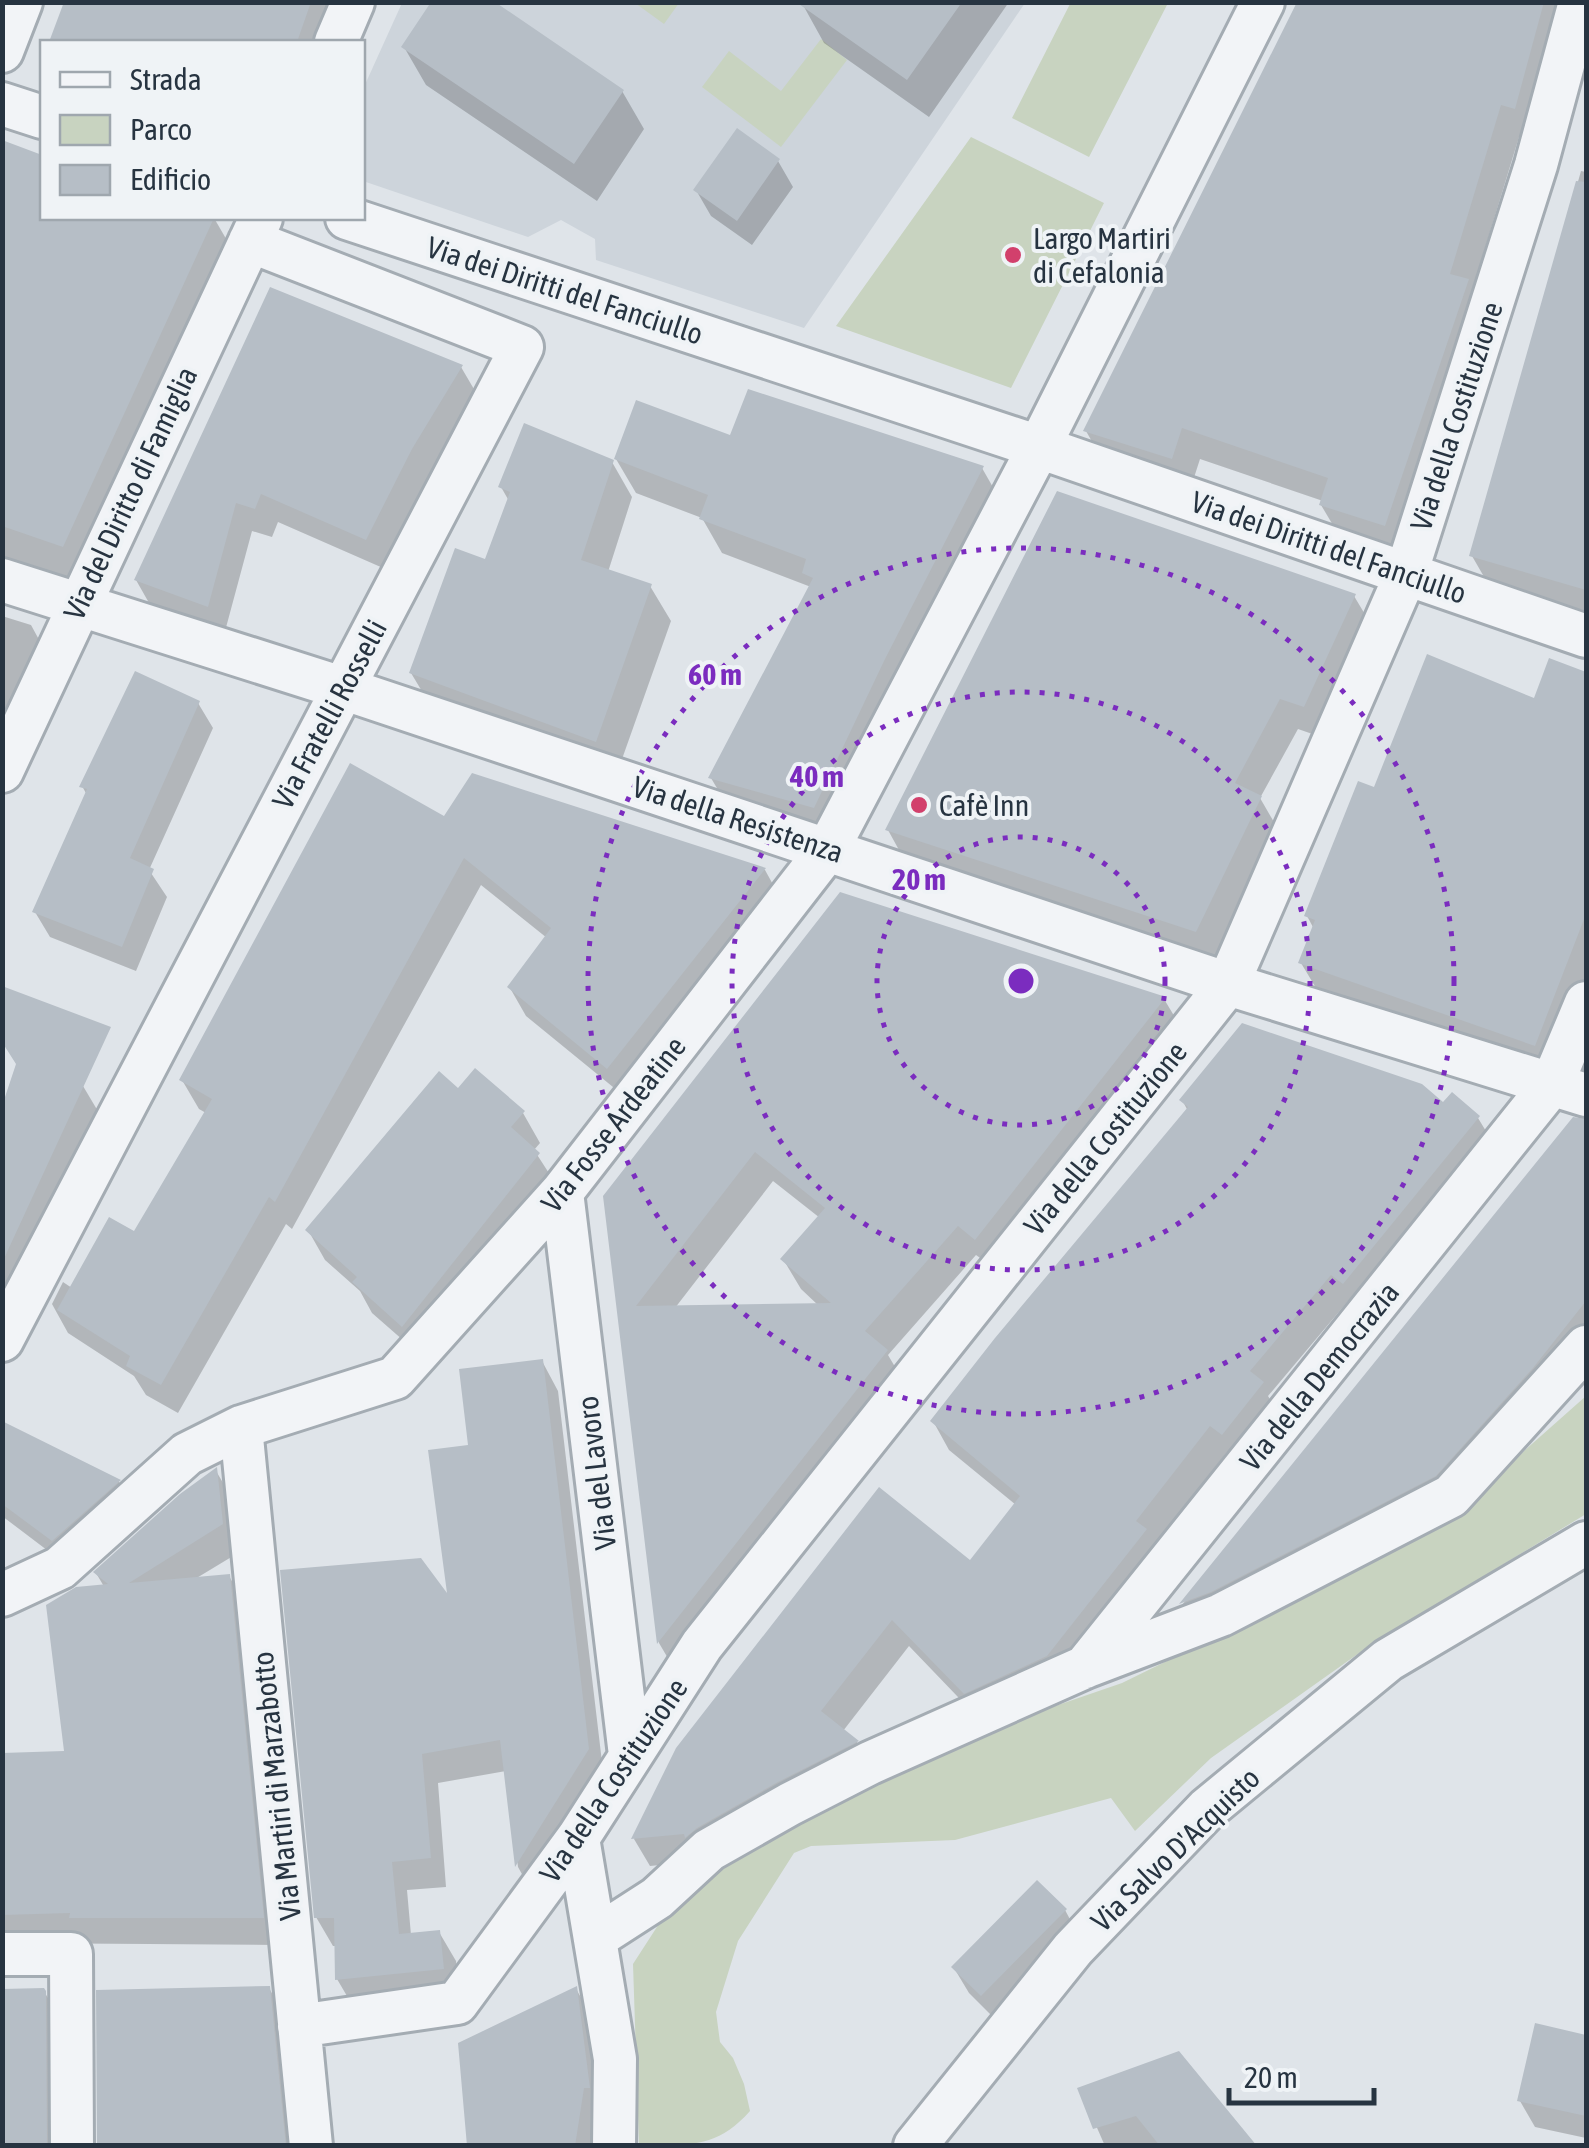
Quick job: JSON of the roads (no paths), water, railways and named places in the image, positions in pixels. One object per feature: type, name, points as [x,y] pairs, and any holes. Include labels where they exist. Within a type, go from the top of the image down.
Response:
[{"type":"street","points":[[2,51],[22,2]]},
{"type":"street","points":[[337,40],[352,2]]},
{"type":"street","name":"Via Fosse Ardeatine","points":[[10,1581],[60,1568],[188,1454],[241,1427],[395,1378],[562,1192],[828,848],[1044,462],[1264,2]]},
{"type":"street","name":"Via della Costituzione","points":[[299,2026],[457,2003],[578,1838],[702,1645],[1228,984],[1406,574],[1536,164],[1580,2]]},
{"type":"street","points":[[2,104],[40,116]]},
{"type":"street","name":"Via dei Diritti del Fanciullo","points":[[354,220],[782,362],[1044,462],[1406,574],[1586,636]]},
{"type":"street","name":"Via del Diritto di Famiglia","points":[[2,771],[255,229]]},
{"type":"street","name":"Via Fratelli Rosselli","points":[[2,1340],[522,347],[255,229]]},
{"type":"street","name":"Via della Resistenza","points":[[2,580],[828,848],[1228,984],[1569,1090]]},
{"type":"street","name":"Via della Democrazia","points":[[1085,1667],[1569,1090],[1586,1003]]},
{"type":"street","name":"Via del Lavoro","points":[[562,1192],[630,1755]]},
{"type":"street","points":[[595,1938],[657,1898],[709,1850],[790,1804],[870,1763],[1085,1667],[1222,1615],[1451,1496],[1586,1347]]},
{"type":"street","name":"Via Martiri di Marzabotto","points":[[241,1427],[311,2146]]},
{"type":"street","name":"Via Salvo D'Acquisto","points":[[915,2146],[1073,1949],[1207,1809],[1388,1660],[1586,1543]]},
{"type":"street","points":[[578,1838],[615,2059],[614,2146]]},
{"type":"street","points":[[2,1954],[70,1954],[72,2146]]},
{"type":"place","name":"Largo Martiri di Cefalonia","points":[[1013,255]]},
{"type":"place","name":"Cafè Inn","points":[[919,805]]}]
